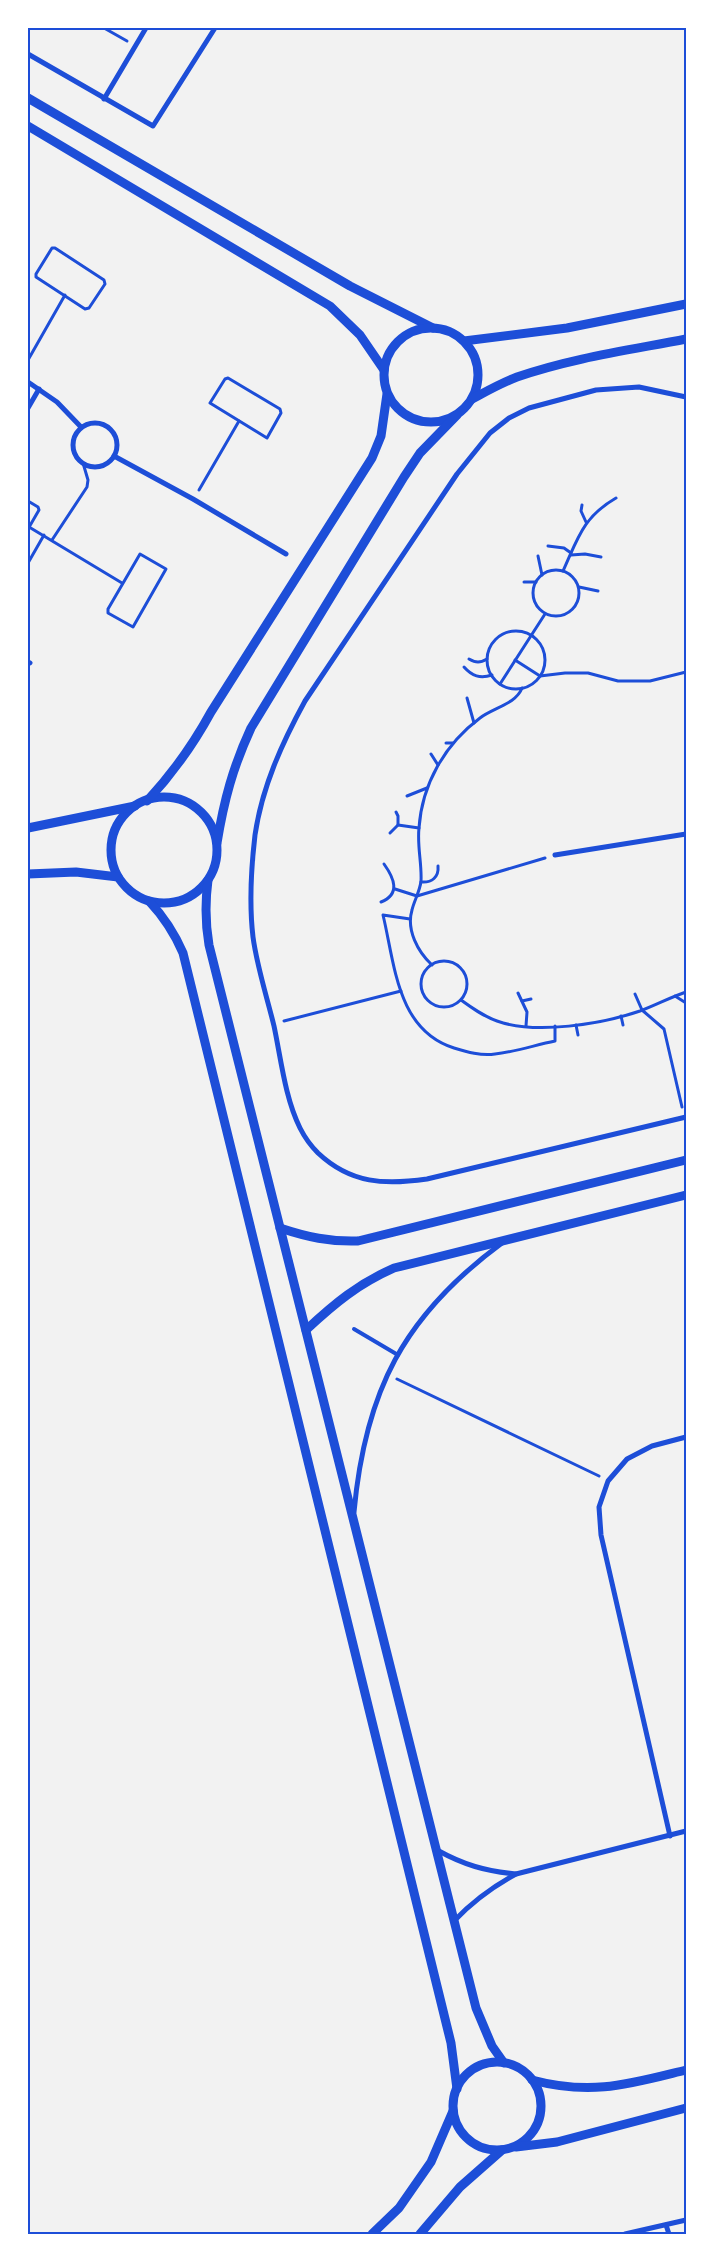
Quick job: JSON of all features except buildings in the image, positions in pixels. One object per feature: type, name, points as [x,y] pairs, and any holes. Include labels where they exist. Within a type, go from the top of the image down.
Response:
[{"type":"street","points":[[104,99],[146,28]]},
{"type":"street","points":[[28,54],[153,126],[215,28]]},
{"type":"street","points":[[28,98],[350,286],[433,328],[444,330],[464,341],[473,354],[478,369],[479,379],[472,399]]},
{"type":"street","points":[[28,126],[330,306],[360,335],[384,370]]},
{"type":"street","points":[[464,341],[567,328],[686,304]]},
{"type":"street","points":[[147,801],[172,774],[193,744],[211,712],[372,458],[381,436],[387,394],[384,370],[392,348],[410,333],[433,328]]},
{"type":"street","points":[[135,806],[125,815],[113,838],[111,851],[118,877],[136,895],[149,901],[168,903],[188,898],[208,880],[214,868],[223,803],[232,772],[251,728],[404,476],[420,453],[472,399],[500,384],[536,371],[585,358],[686,340]]},
{"type":"street","points":[[28,382],[57,402],[81,427]]},
{"type":"street","points":[[685,1117],[427,1179],[396,1183],[367,1180],[340,1170],[317,1152],[300,1128],[291,1101],[254,938],[251,903],[256,833],[274,764],[288,732],[305,701],[452,482],[490,432],[509,418],[529,408],[596,390],[639,387],[686,397]]},
{"type":"street","points":[[28,408],[39,389]]},
{"type":"street","points":[[387,394],[393,404],[412,418],[435,422],[457,415]]},
{"type":"street","points":[[96,422],[110,428],[117,441],[114,456],[103,465],[89,466],[83,464],[74,452],[72,446],[73,438],[81,427],[96,422]]},
{"type":"street","points":[[114,456],[194,499],[286,554]]},
{"type":"street","points":[[28,828],[135,806],[160,798],[174,798],[198,809],[207,818],[217,843]]},
{"type":"street","points":[[555,855],[686,834]]},
{"type":"street","points":[[28,874],[76,872],[118,877]]},
{"type":"street","points":[[208,880],[205,902],[209,945],[454,1921],[483,2027],[504,2063]]},
{"type":"street","points":[[149,901],[175,933],[183,953],[451,2043],[457,2089]]},
{"type":"street","points":[[280,1228],[333,1242],[358,1241],[686,1160]]},
{"type":"street","points":[[306,1330],[348,1293],[370,1279],[394,1268],[686,1196]]},
{"type":"street","points":[[354,1520],[358,1470],[369,1421],[387,1374],[410,1334],[438,1298],[471,1266],[508,1239]]},
{"type":"street","points":[[670,1836],[601,1535],[599,1507],[608,1480],[627,1459],[652,1446],[686,1437]]},
{"type":"street","points":[[454,1921],[472,1902],[493,1886],[516,1874],[686,1832]]},
{"type":"street","points":[[436,1850],[461,1863],[488,1871],[516,1874]]},
{"type":"street","points":[[372,2234],[399,2208],[431,2162],[453,2111],[457,2089],[462,2079],[481,2065],[492,2062],[504,2063],[514,2066],[532,2080],[557,2087],[583,2089],[609,2088],[686,2070]]},
{"type":"street","points":[[513,2147],[523,2142],[537,2124],[541,2102],[532,2080]]},
{"type":"street","points":[[453,2111],[456,2123],[470,2141],[490,2150],[502,2150],[557,2142],[686,2108]]},
{"type":"street","points":[[420,2234],[460,2187],[502,2150]]},
{"type":"street","points":[[625,2234],[686,2220]]},
{"type":"street","points":[[666,2225],[669,2234]]},
{"type":"lane","points":[[354,1329],[398,1355]]},
{"type":"path","points":[[104,28],[136,45]]},
{"type":"path","points":[[53,248],[105,282],[88,309],[65,295],[36,276],[53,248]]},
{"type":"path","points":[[28,360],[65,295]]},
{"type":"path","points":[[226,378],[281,411],[267,438],[238,421],[210,403],[226,378]]},
{"type":"path","points":[[194,499],[238,421]]},
{"type":"path","points":[[52,540],[87,487],[88,480],[83,464]]},
{"type":"path","points":[[563,571],[586,522],[616,498]]},
{"type":"path","points":[[28,501],[39,509],[28,528],[44,535],[122,583]]},
{"type":"path","points":[[582,505],[581,511],[586,522]]},
{"type":"path","points":[[28,563],[44,535]]},
{"type":"path","points":[[548,546],[564,548],[571,554],[601,557]]},
{"type":"path","points":[[140,554],[166,569],[133,627],[108,611],[122,583],[140,554]]},
{"type":"path","points":[[538,556],[542,575]]},
{"type":"path","points":[[548,571],[563,571],[573,577],[578,587],[578,600],[570,611],[558,616],[545,614],[535,603],[533,596],[536,582],[548,571]]},
{"type":"path","points":[[524,582],[536,582]]},
{"type":"path","points":[[578,587],[598,591]]},
{"type":"path","points":[[500,684],[545,614]]},
{"type":"path","points":[[517,631],[531,635],[538,640],[544,654],[545,662],[540,676],[535,682],[522,688],[507,687],[500,684],[492,675],[487,658],[492,644],[503,634],[517,631]]},
{"type":"path","points":[[468,659],[474,662],[481,662],[487,658]]},
{"type":"path","points":[[515,660],[540,676],[588,673],[618,681],[650,681],[686,672]]},
{"type":"path","points":[[464,667],[476,677],[484,678],[492,675]]},
{"type":"path","points":[[432,965],[418,949],[414,940],[411,919],[421,882],[418,828],[427,788],[438,766],[454,743],[474,723],[519,696],[522,688]]},
{"type":"path","points":[[467,698],[474,723]]},
{"type":"path","points":[[446,743],[454,743]]},
{"type":"path","points":[[431,754],[438,766]]},
{"type":"path","points":[[406,796],[427,788]]},
{"type":"path","points":[[390,833],[398,825],[396,812]]},
{"type":"path","points":[[398,825],[418,828]]},
{"type":"path","points":[[395,889],[417,896],[555,855]]},
{"type":"path","points":[[381,902],[393,895],[395,889],[391,876],[384,864]]},
{"type":"path","points":[[421,882],[428,882],[434,879],[438,873],[438,866]]},
{"type":"path","points":[[411,919],[383,915],[403,1002],[412,1020],[427,1034],[447,1046],[470,1053],[494,1054],[555,1041],[555,1026]]},
{"type":"path","points":[[446,962],[460,967],[467,980],[467,987],[461,1000],[447,1007],[432,1004],[427,999],[422,984],[426,970],[432,965],[446,962]]},
{"type":"path","points":[[274,1024],[401,991]]},
{"type":"path","points":[[461,1000],[498,1022],[526,1026],[555,1026],[576,1025],[621,1016],[642,1010],[686,992]]},
{"type":"path","points":[[518,993],[528,1016],[526,1026]]},
{"type":"path","points":[[635,994],[642,1010],[664,1029],[685,1117]]},
{"type":"path","points":[[675,996],[686,1002]]},
{"type":"path","points":[[522,1001],[531,999]]},
{"type":"path","points":[[621,1016],[624,1025]]},
{"type":"path","points":[[576,1025],[578,1035]]},
{"type":"path","points":[[387,1374],[608,1480]]}]
